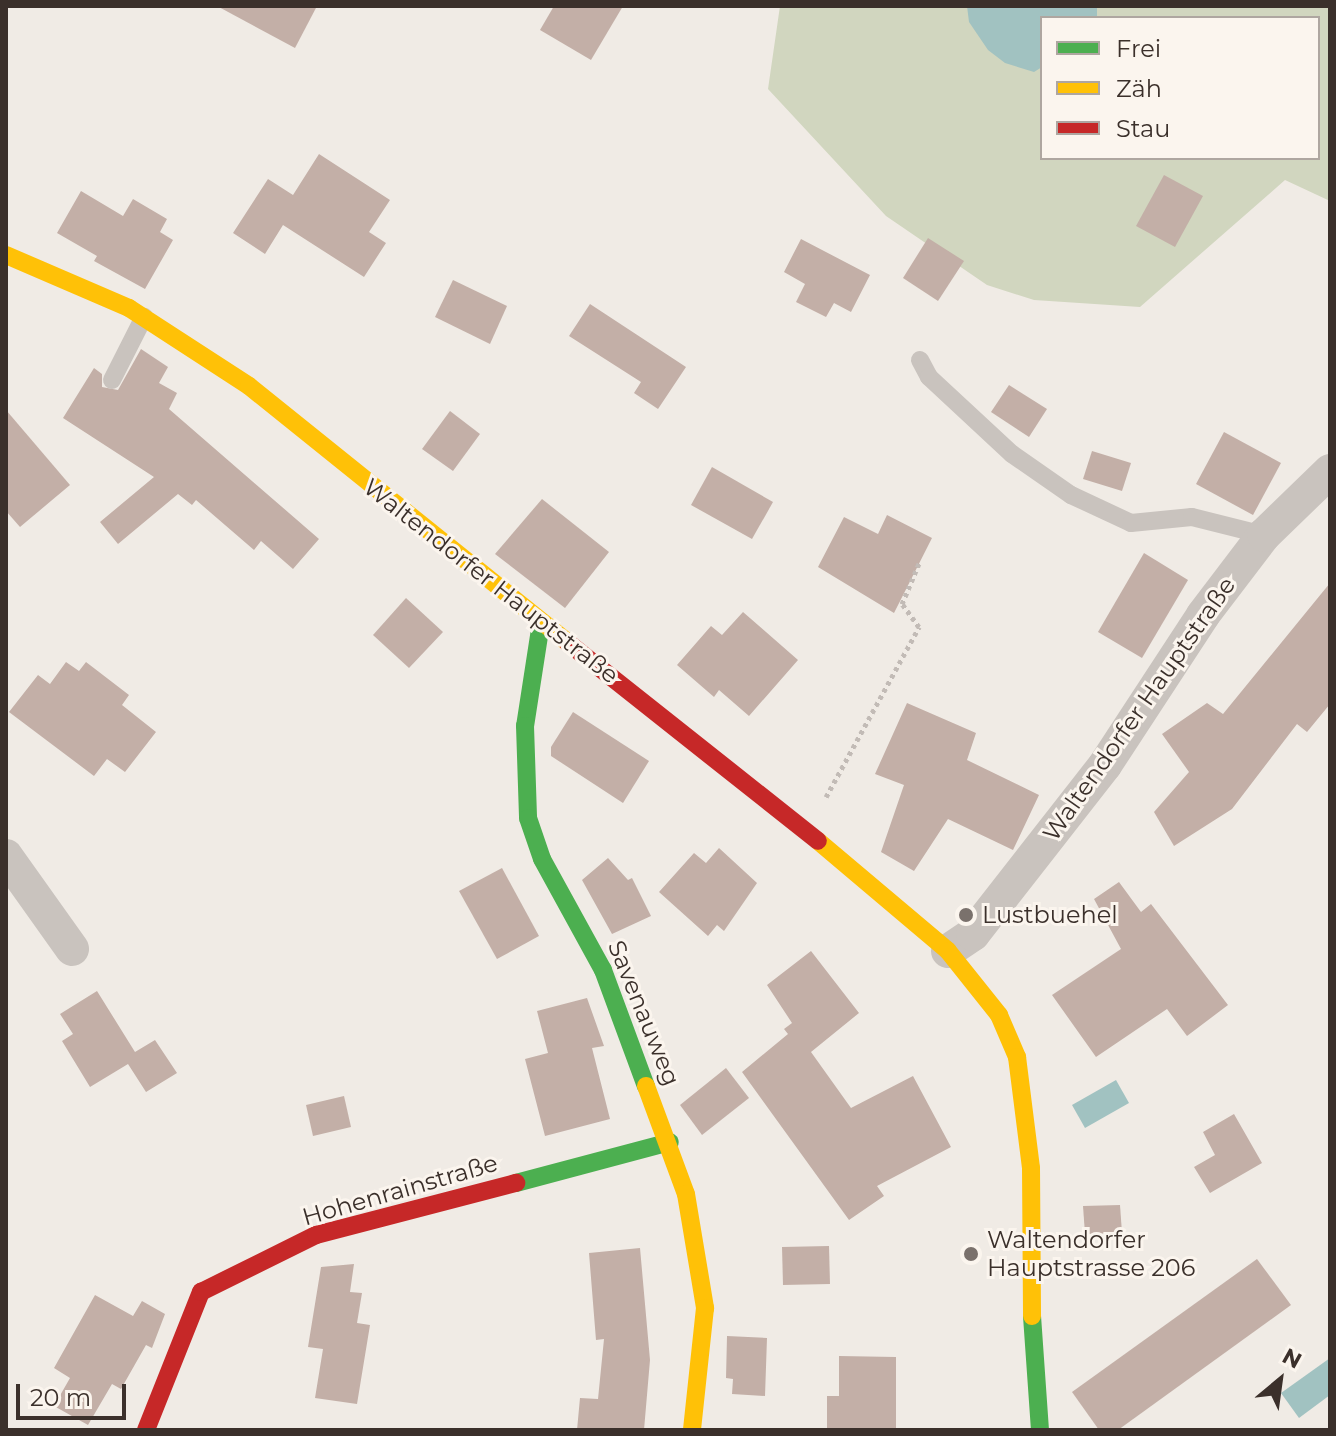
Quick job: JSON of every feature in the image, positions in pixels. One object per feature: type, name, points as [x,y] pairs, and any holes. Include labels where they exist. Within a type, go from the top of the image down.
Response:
[{"type":"main road","name":"Waltendorfer Hauptstraße","points":[[6,255],[63,275],[144,317],[249,386],[541,623],[735,772],[948,951],[999,1015],[1017,1057],[1031,1168],[1033,1376],[1040,1430]]},
{"type":"main road","name":"Savenauweg","points":[[541,623],[525,726],[528,818],[542,859],[603,970],[670,1142],[686,1194],[705,1308],[692,1430]]},
{"type":"main road","name":"Hohenrainstraße","points":[[146,1430],[201,1292],[316,1235],[670,1142]]},
{"type":"street","name":"Waltendorfer Hauptstraße","points":[[948,951],[973,934],[1105,765],[1203,615],[1264,535],[1330,471]]},
{"type":"street","points":[[6,856],[72,949]]},
{"type":"lane","points":[[112,380],[144,317]]},
{"type":"lane","points":[[920,360],[929,377],[1012,454],[1071,495],[1131,523],[1192,517],[1264,535]]},
{"type":"path","points":[[819,810],[919,627],[902,604],[920,561]]},
{"type":"green space","points":[[780,6],[1330,6],[1330,201],[1285,180],[1140,307],[1034,300],[987,285],[886,216],[768,89]]},
{"type":"water","points":[[967,6],[1097,6],[1097,16],[1040,16],[1040,68],[1034,72],[1005,63],[988,50],[969,22]]},
{"type":"water","points":[[1116,1080],[1129,1103],[1085,1128],[1072,1105]]},
{"type":"water","points":[[1330,1358],[1330,1395],[1299,1418],[1281,1393]]},
{"type":"building","points":[[217,6],[317,6],[295,48]]},
{"type":"building","points":[[554,6],[623,6],[591,60],[540,30]]},
{"type":"building","points":[[319,154],[390,200],[369,232],[386,243],[364,277],[283,225],[265,254],[233,233],[268,179],[293,195]]},
{"type":"building","points":[[1164,175],[1203,196],[1175,247],[1136,226]]},
{"type":"building","points":[[81,191],[123,216],[133,199],[167,219],[160,232],[173,240],[145,289],[94,261],[97,256],[57,233]]},
{"type":"building","points":[[928,238],[964,261],[938,301],[903,278]]},
{"type":"building","points":[[801,239],[870,275],[851,312],[834,303],[826,317],[796,302],[805,284],[784,272]]},
{"type":"building","points":[[453,280],[507,306],[490,344],[435,317]]},
{"type":"building","points":[[590,304],[686,367],[658,409],[634,393],[641,382],[569,336]]},
{"type":"building","points":[[141,349],[168,367],[159,383],[177,393],[169,409],[319,539],[293,569],[261,541],[254,550],[196,500],[192,505],[178,494],[118,544],[100,522],[154,477],[63,418],[94,368],[102,374],[102,387],[118,390]]},
{"type":"building","points":[[1009,385],[1047,409],[1029,437],[991,412]]},
{"type":"building","points":[[6,410],[70,485],[20,527],[6,511]]},
{"type":"building","points":[[450,411],[480,434],[453,471],[422,449]]},
{"type":"building","points":[[1224,432],[1281,463],[1253,515],[1196,484]]},
{"type":"building","points":[[1092,451],[1131,463],[1122,491],[1083,479]]},
{"type":"building","points":[[712,467],[773,502],[752,539],[691,505]]},
{"type":"building","points":[[542,499],[609,552],[565,608],[495,554]]},
{"type":"building","points":[[887,515],[932,538],[894,613],[818,567],[844,517],[878,534]]},
{"type":"building","points":[[1144,553],[1188,580],[1142,658],[1098,632]]},
{"type":"building","points":[[1330,583],[1330,704],[1307,732],[1297,724],[1232,809],[1174,846],[1154,812],[1189,772],[1162,734],[1207,703],[1223,714]]},
{"type":"building","points":[[406,598],[443,632],[409,668],[373,635]]},
{"type":"building","points":[[743,612],[798,660],[749,716],[719,690],[714,697],[677,665],[711,626],[722,635]]},
{"type":"building","points":[[66,662],[79,671],[86,662],[129,695],[122,705],[156,732],[125,772],[107,759],[94,776],[9,712],[38,675],[50,684]]},
{"type":"building","points":[[907,703],[976,733],[967,760],[1039,795],[1013,850],[948,819],[914,871],[881,852],[904,785],[875,774]]},
{"type":"building","points":[[573,712],[649,761],[623,803],[551,756],[551,747]]},
{"type":"building","points":[[719,848],[757,883],[724,931],[717,925],[708,936],[659,892],[694,853],[706,863]]},
{"type":"building","points":[[608,858],[628,880],[632,878],[651,916],[612,934],[582,880]]},
{"type":"building","points":[[502,868],[539,936],[497,959],[459,891]]},
{"type":"building","points":[[1119,882],[1141,912],[1151,904],[1228,1005],[1187,1036],[1167,1009],[1096,1057],[1052,995],[1121,949],[1094,899]]},
{"type":"building","points":[[811,951],[859,1013],[811,1052],[851,1108],[913,1076],[951,1147],[877,1186],[884,1196],[849,1220],[742,1072],[788,1034],[784,1029],[792,1023],[767,985]]},
{"type":"building","points":[[97,991],[135,1052],[155,1040],[177,1073],[146,1092],[128,1064],[90,1087],[62,1041],[73,1034],[60,1014]]},
{"type":"building","points":[[587,998],[604,1046],[592,1048],[610,1119],[545,1136],[525,1059],[548,1053],[537,1011]]},
{"type":"building","points":[[726,1068],[749,1098],[702,1135],[680,1105]]},
{"type":"building","points":[[344,1096],[351,1127],[313,1136],[306,1105]]},
{"type":"building","points":[[1234,1114],[1262,1163],[1210,1193],[1194,1167],[1215,1155],[1203,1132]]},
{"type":"building","points":[[1120,1205],[1122,1233],[1085,1234],[1083,1206]]},
{"type":"building","points":[[829,1246],[830,1284],[783,1285],[782,1247]]},
{"type":"building","points":[[640,1248],[650,1360],[644,1430],[577,1430],[580,1398],[598,1399],[604,1339],[596,1340],[589,1253]]},
{"type":"building","points":[[1257,1259],[1291,1305],[1118,1430],[1099,1430],[1072,1392]]},
{"type":"building","points":[[354,1264],[350,1292],[362,1293],[357,1323],[370,1325],[357,1404],[315,1398],[323,1349],[308,1347],[321,1267]]},
{"type":"building","points":[[95,1295],[133,1316],[142,1301],[165,1314],[152,1348],[146,1345],[121,1389],[112,1384],[88,1425],[54,1406],[70,1378],[54,1368]]},
{"type":"building","points":[[727,1336],[767,1338],[765,1396],[732,1394],[733,1379],[726,1378]]},
{"type":"building","points":[[839,1356],[896,1357],[896,1430],[827,1430],[827,1396],[839,1396]]},
{"type":"traffic: fast","points":[[541,623],[525,726],[528,818],[542,859],[603,970],[646,1086]]},
{"type":"traffic: fast","points":[[516,1183],[670,1142]]},
{"type":"traffic: fast","points":[[1032,1316],[1040,1430]]},
{"type":"traffic: slow","points":[[6,255],[129,308],[249,386],[567,642]]},
{"type":"traffic: slow","points":[[818,841],[948,951],[999,1015],[1017,1057],[1031,1168],[1032,1316]]},
{"type":"traffic: slow","points":[[646,1086],[686,1194],[705,1308],[692,1430]]},
{"type":"traffic: jam","points":[[567,642],[818,841]]},
{"type":"traffic: jam","points":[[146,1430],[201,1292],[316,1235],[516,1183]]},
{"type":"place","name":"Lustbuehel","points":[[966,915]]},
{"type":"place","name":"Waltendorfer Hauptstrasse 206","points":[[971,1254]]}]
